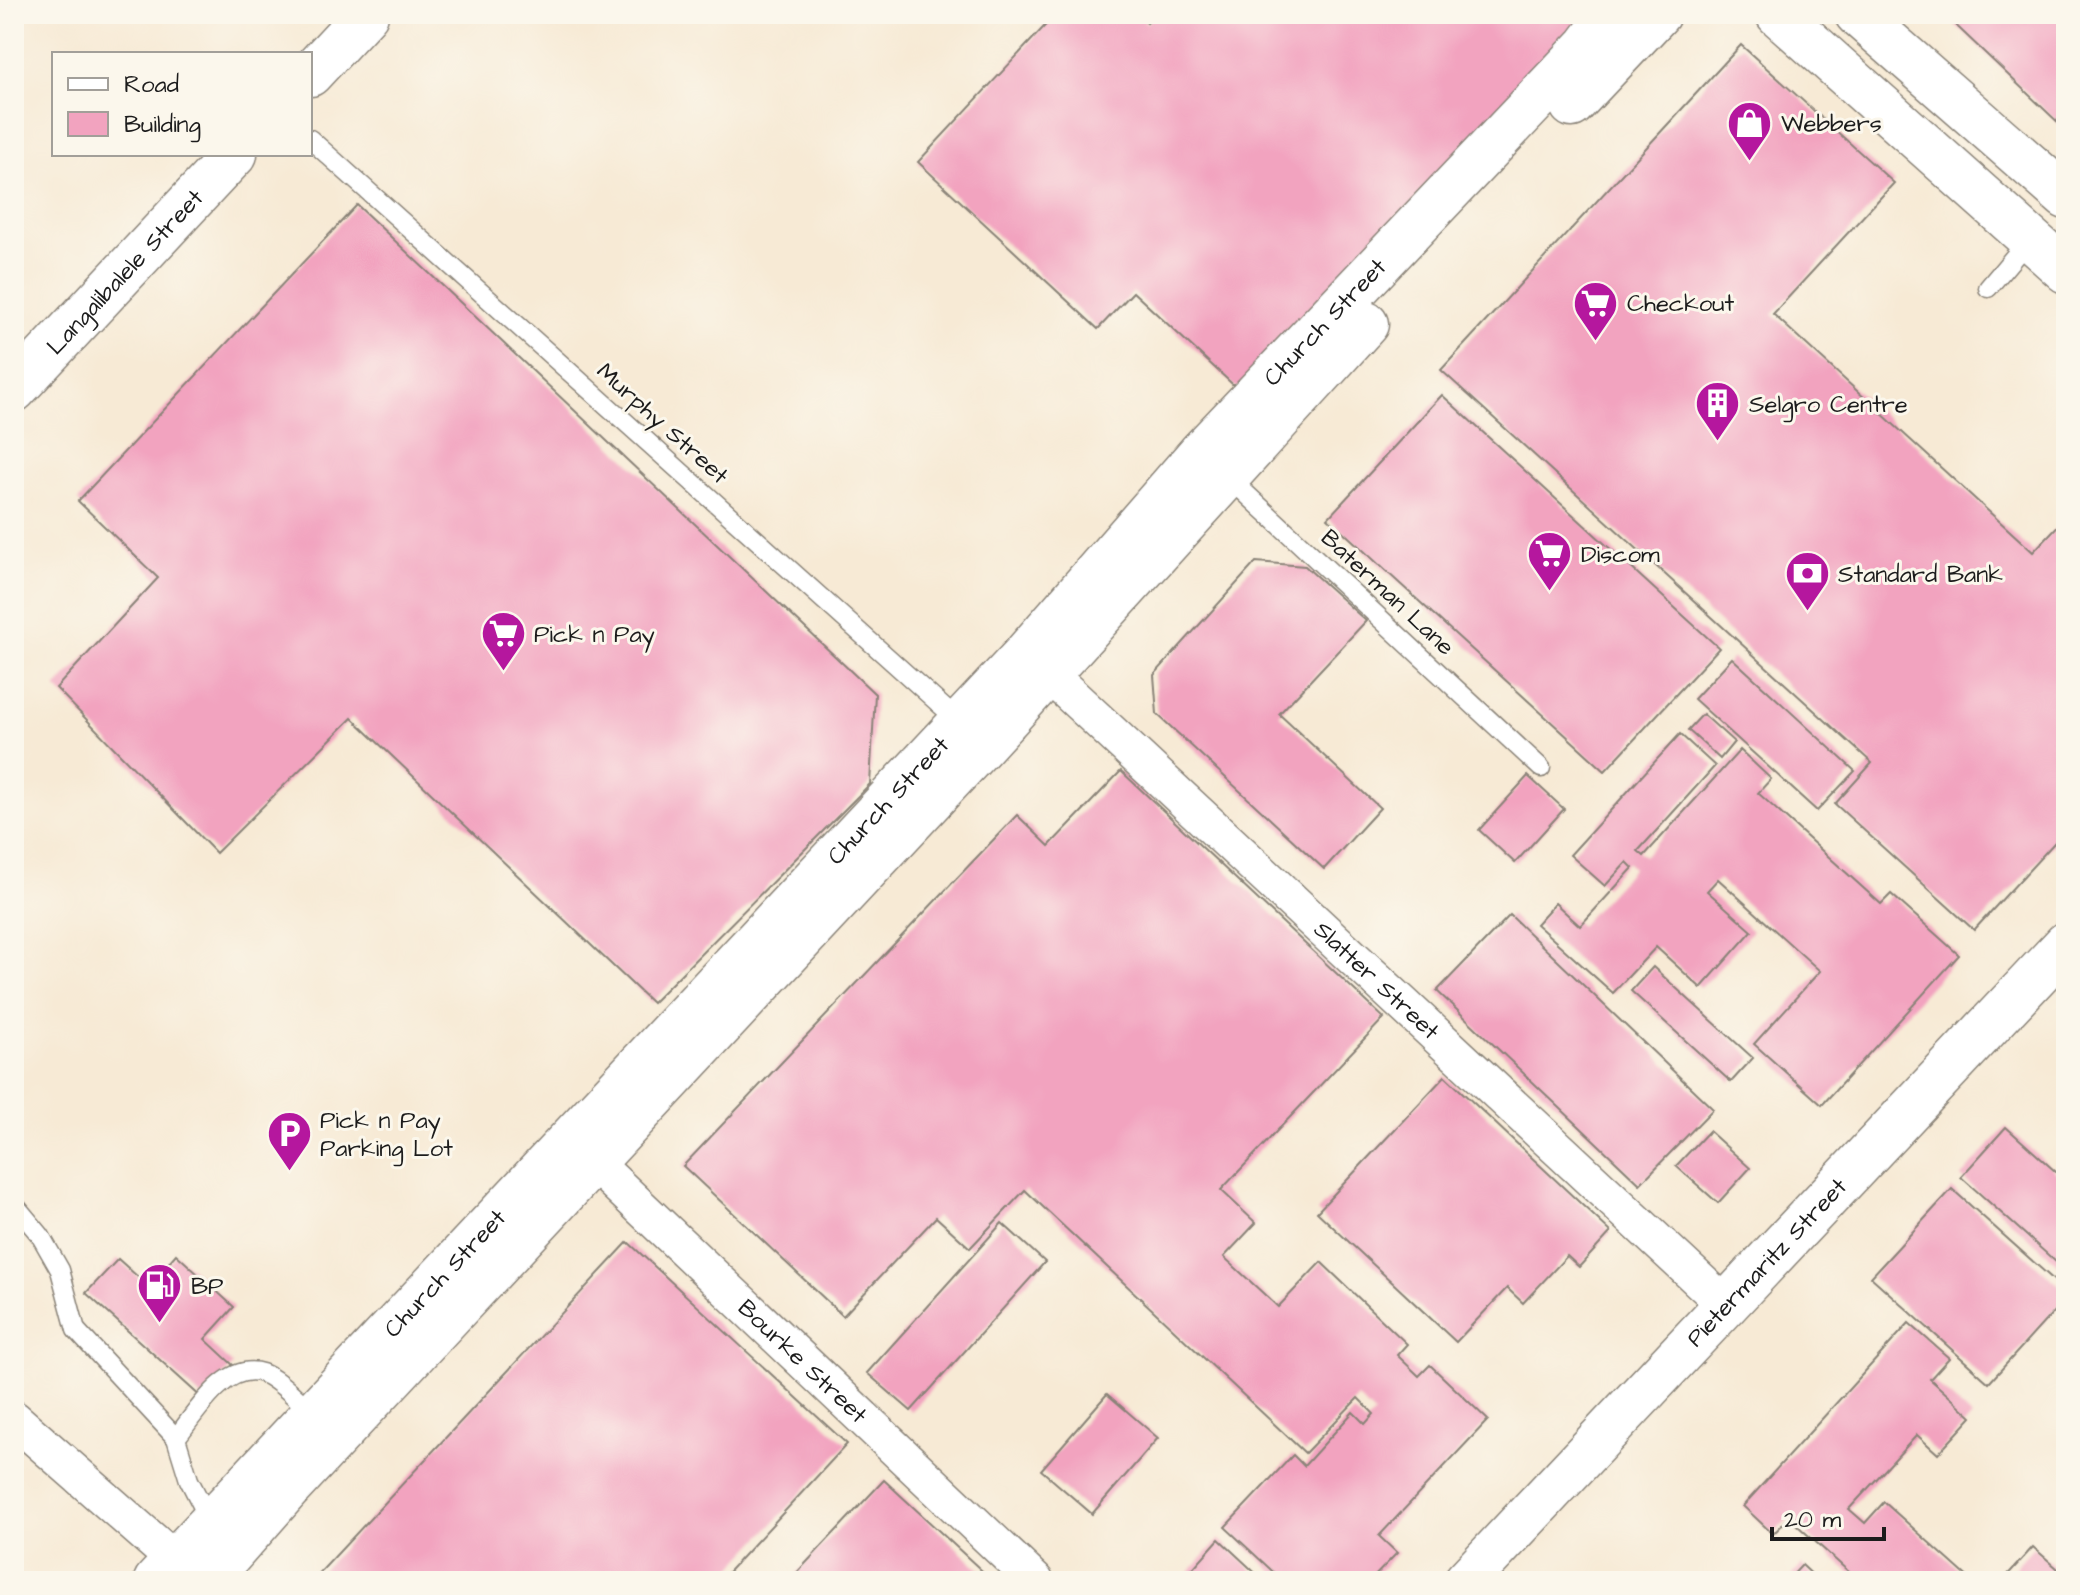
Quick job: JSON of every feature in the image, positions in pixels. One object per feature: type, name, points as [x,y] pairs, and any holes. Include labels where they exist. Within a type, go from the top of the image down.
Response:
[{"type":"main road","points":[[312,72],[366,14]]},
{"type":"main road","name":"Church Street","points":[[184,1576],[287,1490],[581,1151],[1036,663],[1587,46],[1611,14]]},
{"type":"main road","name":"Church Street","points":[[1214,464],[1338,353],[1658,14]]},
{"type":"main road","points":[[1778,14],[2066,271]]},
{"type":"main road","points":[[1857,14],[2066,197]]},
{"type":"main road","name":"Langalibalele Street","points":[[14,390],[233,156]]},
{"type":"main road","name":"Pietermaritz Street","points":[[1466,1581],[2066,944]]},
{"type":"main road","name":"Church Street","points":[[184,1576],[210,1521],[312,1412],[581,1151]]},
{"type":"street","name":"Slatter Street","points":[[1036,663],[1727,1306]]},
{"type":"street","name":"Bourke Street","points":[[581,1151],[1035,1581]]},
{"type":"street","points":[[14,1419],[184,1576]]},
{"type":"lane","name":"Murphy Street","points":[[312,141],[972,733]]},
{"type":"lane","points":[[1988,288],[2031,237]]},
{"type":"lane","name":"Baterman Lane","points":[[1214,464],[1541,768]]},
{"type":"lane","points":[[14,1204],[40,1235],[60,1270],[76,1330],[176,1438],[189,1480],[210,1521]]},
{"type":"lane","points":[[176,1438],[225,1380],[242,1373],[262,1373],[312,1412]]},
{"type":"building","points":[[1056,14],[1137,14],[1147,23],[1156,14],[1598,14],[1242,393],[1133,292],[1098,329],[918,162]]},
{"type":"building","points":[[1944,14],[2066,14],[2066,130]]},
{"type":"building","name":"Selgro Centre","points":[[1741,45],[1894,183],[1773,314],[2033,552],[2066,517],[2066,830],[1974,930],[1835,804],[1872,763],[1441,370]]},
{"type":"building","points":[[357,205],[875,694],[870,784],[652,1003],[352,718],[216,853],[56,688],[158,578],[78,501]]},
{"type":"building","points":[[1442,395],[1719,648],[1605,771],[1328,518]]},
{"type":"building","points":[[1256,562],[1305,566],[1366,621],[1279,714],[1380,808],[1324,869],[1157,714],[1154,675]]},
{"type":"building","points":[[1732,658],[1855,771],[1817,811],[1694,699]]},
{"type":"building","points":[[1703,714],[1734,742],[1720,759],[1688,730]]},
{"type":"building","points":[[1680,734],[1715,766],[1638,851],[1644,856],[1740,750],[1771,779],[1758,793],[1881,904],[1891,894],[1959,955],[1822,1105],[1754,1044],[1820,971],[1718,879],[1707,891],[1752,931],[1701,988],[1656,947],[1613,993],[1536,924],[1555,903],[1580,926],[1633,868],[1627,862],[1605,886],[1570,855]]},
{"type":"building","points":[[1121,771],[1384,1018],[1221,1190],[1256,1223],[1224,1257],[1278,1307],[1321,1262],[1407,1344],[1397,1355],[1419,1376],[1430,1365],[1488,1420],[1379,1536],[1397,1553],[1370,1581],[1283,1581],[1225,1527],[1293,1455],[1304,1466],[1353,1412],[1365,1424],[1374,1414],[1358,1398],[1305,1453],[1025,1190],[970,1248],[936,1217],[843,1316],[683,1166],[1017,815],[1049,846]]},
{"type":"building","points":[[1528,776],[1564,809],[1515,863],[1479,830]]},
{"type":"building","points":[[1510,915],[1713,1109],[1640,1184],[1437,991]]},
{"type":"building","points":[[1653,967],[1753,1058],[1731,1082],[1631,991]]},
{"type":"building","points":[[1445,1076],[1611,1232],[1579,1267],[1567,1256],[1523,1303],[1507,1288],[1456,1342],[1317,1212]]},
{"type":"building","points":[[2006,1127],[2066,1181],[2066,1271],[1961,1177]]},
{"type":"building","points":[[1709,1131],[1750,1168],[1718,1203],[1676,1166]]},
{"type":"building","points":[[1952,1189],[2066,1291],[2066,1298],[1989,1383],[1871,1277]]},
{"type":"building","points":[[1002,1223],[1045,1262],[911,1411],[867,1373]]},
{"type":"building","points":[[628,1242],[847,1444],[720,1581],[312,1581]]},
{"type":"building","points":[[176,1254],[234,1307],[205,1339],[233,1365],[202,1398],[86,1293],[118,1259],[148,1286]]},
{"type":"building","points":[[1909,1323],[1949,1358],[1930,1379],[1972,1417],[1938,1454],[1917,1435],[1849,1509],[1865,1523],[1884,1502],[1972,1581],[1859,1581],[1789,1518],[1773,1534],[1743,1506]]},
{"type":"building","points":[[1107,1394],[1158,1438],[1092,1514],[1041,1470]]},
{"type":"building","points":[[884,1480],[993,1581],[789,1581]]},
{"type":"building","points":[[1219,1539],[1264,1581],[1191,1581],[1186,1576]]},
{"type":"building","points":[[2033,1547],[2066,1576],[2066,1581],[2002,1581]]},
{"type":"building","points":[[1802,1565],[1819,1581],[1787,1581]]},
{"type":"place","name":"Webbers","points":[[1750,162]]},
{"type":"place","name":"Checkout","points":[[1596,342]]},
{"type":"place","name":"Selgro Centre","points":[[1718,443]]},
{"type":"place","name":"Discom","points":[[1550,593]]},
{"type":"place","name":"Standard Bank","points":[[1807,613]]},
{"type":"place","name":"Pick n Pay","points":[[503,673]]},
{"type":"place","name":"Pick n Pay Parking Lot","points":[[289,1173]]},
{"type":"place","name":"BP","points":[[160,1325]]}]
